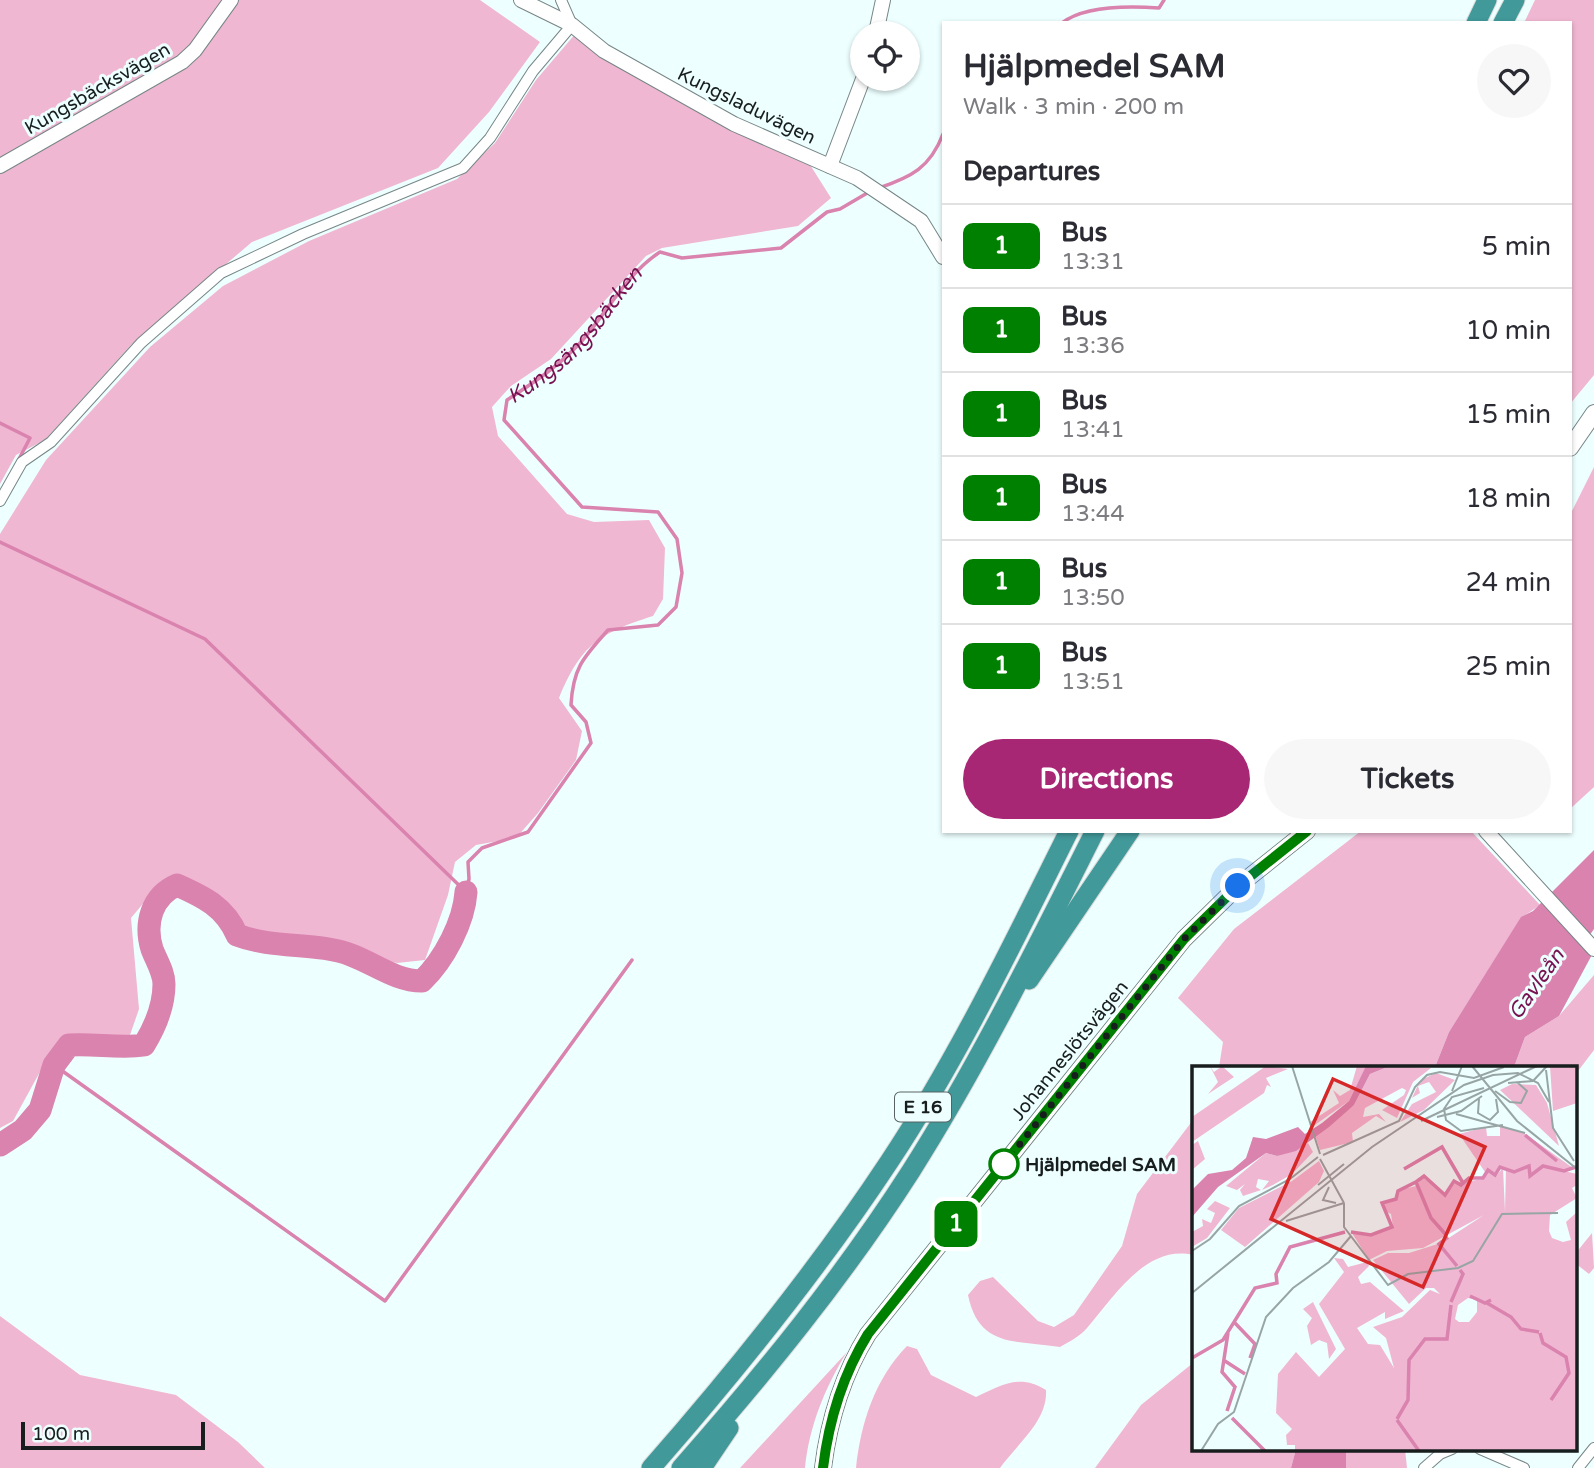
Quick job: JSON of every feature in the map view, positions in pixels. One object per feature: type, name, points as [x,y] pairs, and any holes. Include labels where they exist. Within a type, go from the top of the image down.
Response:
[{"type":"highway","points":[[1504,21],[1515,0]]},
{"type":"highway","name":"E 16","points":[[651,1468],[813,1272],[889,1162],[974,1016],[1068,833]]},
{"type":"highway","name":"E 16","points":[[681,1468],[785,1346],[833,1284],[911,1172],[996,1026],[1094,833]]},
{"type":"highway","points":[[996,1026],[1059,940],[1129,833]]},
{"type":"highway","points":[[702,1468],[785,1346]]},
{"type":"highway","points":[[638,1468],[680,1435]]},
{"type":"main road","points":[[1572,444],[1594,413]]},
{"type":"main road","name":"Johanneslötsvägen","points":[[823,1468],[829,1426],[842,1383],[868,1334],[1184,939],[1238,886],[1304,833]]},
{"type":"street","name":"Kungsbäcksvägen","points":[[0,166],[182,62],[195,50],[231,0]]},
{"type":"street","name":"Kungsladuvägen","points":[[521,0],[572,25],[604,51],[734,124],[857,178],[921,221],[942,255]]},
{"type":"street","points":[[0,501],[22,462],[51,442],[141,343],[221,273],[303,234],[463,168],[490,138],[533,71],[572,25],[561,0]]},
{"type":"street","points":[[879,21],[883,0]]},
{"type":"street","points":[[830,166],[858,91]]},
{"type":"street","points":[[1488,833],[1594,949]]},
{"type":"street","points":[[1578,1468],[1594,1448]]},
{"type":"street","points":[[1424,1468],[1440,1454],[1450,1450]]},
{"type":"street","points":[[1481,1450],[1524,1468]]},
{"type":"shaded area","points":[[0,0],[480,0],[540,42],[489,112],[438,168],[252,242],[131,345],[45,440],[16,455],[0,484]]},
{"type":"shaded area","points":[[1535,0],[1594,0],[1594,375],[1572,402],[1572,21],[1525,21]]},
{"type":"shaded area","points":[[576,33],[807,160],[831,198],[798,226],[662,248],[646,256],[551,359],[511,386],[492,407],[498,436],[567,514],[594,522],[649,520],[665,548],[663,599],[653,616],[605,635],[584,653],[575,665],[559,698],[582,731],[576,760],[538,813],[516,838],[476,845],[455,862],[448,895],[425,960],[397,963],[354,952],[254,938],[213,898],[177,878],[151,894],[131,918],[139,1009],[130,1035],[91,1038],[53,1048],[13,1121],[0,1128],[0,534],[46,460],[150,347],[223,286],[309,241],[457,179],[495,143],[536,80]]},
{"type":"shaded area","points":[[1594,467],[1594,787],[1572,807],[1572,511]]},
{"type":"shaded area","points":[[1358,833],[1473,833],[1540,905],[1521,918],[1449,1032],[1435,1066],[1219,1066],[1223,1042],[1178,998],[1234,929]]},
{"type":"shaded area","points":[[1594,975],[1594,1050],[1576,1074],[1576,1066],[1514,1066],[1525,1037],[1559,1016]]},
{"type":"shaded area","points":[[1192,1121],[1192,1255],[1176,1254],[1146,1265],[1132,1276],[1084,1331],[1060,1347],[1001,1338],[990,1333],[981,1324],[973,1312],[968,1295],[980,1281],[993,1277],[1038,1321],[1054,1327],[1074,1315],[1122,1246],[1137,1194]]},
{"type":"shaded area","points":[[1592,1233],[1594,1268],[1589,1274],[1576,1264],[1576,1253]]},
{"type":"shaded area","points":[[0,1316],[80,1375],[176,1395],[238,1442],[265,1468],[0,1468]]},
{"type":"shaded area","points":[[907,1346],[917,1349],[931,1375],[976,1397],[1002,1385],[1019,1382],[1027,1382],[1046,1390],[1042,1412],[1037,1422],[1000,1468],[856,1468],[871,1402],[886,1373]]},
{"type":"shaded area","points":[[847,1352],[819,1408],[805,1468],[740,1468]]},
{"type":"shaded area","points":[[1192,1364],[1192,1450],[1296,1450],[1291,1468],[1095,1468],[1141,1405]]},
{"type":"shaded area","points":[[1346,1450],[1405,1450],[1407,1468],[1346,1468]]},
{"type":"water","name":"Gavleån","points":[[1594,850],[1594,929],[1587,939],[1594,951],[1559,1016],[1525,1037],[1514,1066],[1435,1066],[1449,1032],[1521,917],[1533,911]]},
{"type":"water","points":[[1296,1450],[1346,1450],[1346,1468],[1291,1468]]},
{"type":"waterway","name":"Kungsängsbäcken","points":[[1065,21],[1095,10],[1122,7],[1159,8],[1164,0]]},
{"type":"waterway","name":"Kungsängsbäcken","points":[[879,188],[918,170],[932,155],[942,136]]},
{"type":"waterway","name":"Kungsängsbäcken","points":[[0,542],[205,639],[466,892],[469,879],[468,862],[482,848],[528,832],[591,743],[586,722],[571,705],[574,681],[581,663],[608,630],[658,625],[676,607],[682,573],[677,539],[658,512],[582,507],[504,420],[507,400],[545,374],[572,351],[637,271],[660,252],[682,258],[781,248],[827,212],[840,209],[869,192]]},
{"type":"waterway","points":[[0,423],[30,438],[19,459]]},
{"type":"waterway","name":"Kungsängsbäcken","points":[[0,1145],[23,1130],[40,1110],[54,1065],[69,1045],[144,1045],[158,1016],[164,984],[152,949],[150,920],[161,896],[177,885],[213,904],[226,917],[237,935],[265,942],[338,951],[394,975],[422,981],[452,940],[466,892]]},
{"type":"waterway","points":[[54,1065],[385,1301],[632,960]]},
{"type":"bus line","name":"1","points":[[823,1468],[829,1426],[842,1383],[868,1334],[1184,939],[1238,886],[1304,833]]},
{"type":"place","name":"Hjälpmedel SAM","points":[[1004,1164]]},
{"type":"route","points":[[1004,1164],[1184,939],[1238,886]]}]
